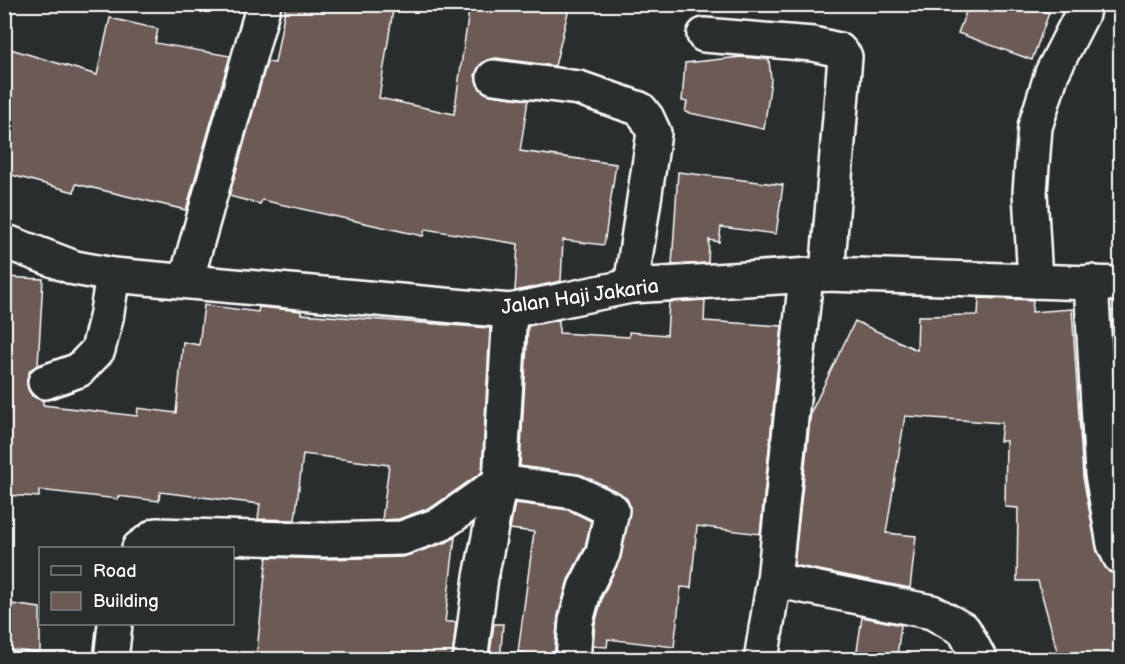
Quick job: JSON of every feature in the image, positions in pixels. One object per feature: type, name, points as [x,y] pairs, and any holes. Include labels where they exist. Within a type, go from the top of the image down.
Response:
[{"type":"street","points":[[186,281],[264,4]]},
{"type":"street","points":[[1035,281],[1030,192],[1035,127],[1052,73],[1082,14],[1084,4]]},
{"type":"street","points":[[704,35],[820,45],[839,50],[845,57],[817,275],[761,660]]},
{"type":"street","points":[[494,77],[579,88],[640,108],[647,118],[654,132],[631,286]]},
{"type":"street","name":"Jalan Haji Jakaria","points":[[4,241],[75,268],[113,275],[510,311],[631,286],[817,275],[1106,283],[1102,474],[1114,544],[1120,557]]},
{"type":"street","points":[[45,382],[79,370],[98,350],[113,275]]},
{"type":"street","points":[[470,660],[481,577],[500,482],[510,311]]},
{"type":"street","points":[[142,547],[157,535],[324,540],[402,538],[441,524],[500,482],[574,492],[612,510],[603,553],[585,588],[576,621],[573,660]]},
{"type":"street","points":[[774,580],[932,612],[964,630],[980,660]]},
{"type":"street","points":[[111,660],[115,625]]},
{"type":"building","points":[[286,4],[394,4],[379,98],[454,114],[470,4],[570,4],[555,66],[496,58],[487,60],[479,66],[475,75],[482,91],[491,95],[528,100],[520,151],[616,164],[604,245],[563,240],[561,281],[515,291],[518,244],[425,229],[423,236],[262,200],[260,204],[229,196],[267,62],[275,63]]},
{"type":"building","points":[[969,4],[1024,4],[1049,13],[1032,60],[958,33]]},
{"type":"building","points":[[110,18],[158,29],[155,43],[230,56],[186,210],[76,184],[74,192],[4,173],[4,47],[97,75]]},
{"type":"building","points":[[741,57],[769,59],[771,80],[764,129],[685,112],[687,102],[682,101],[685,63]]},
{"type":"building","points":[[678,172],[783,185],[776,234],[721,227],[719,242],[709,240],[708,263],[672,265]]},
{"type":"building","points":[[4,277],[43,279],[38,365],[30,370],[27,379],[28,389],[32,396],[43,400],[43,405],[137,416],[138,408],[176,413],[183,342],[199,345],[204,305],[258,312],[259,307],[301,311],[301,314],[490,328],[482,472],[432,507],[399,519],[382,520],[389,465],[303,454],[295,520],[258,519],[260,504],[160,492],[159,501],[39,490],[39,497],[4,495]]},
{"type":"building","points":[[979,298],[1033,300],[1032,312],[1072,309],[1083,477],[1097,552],[1109,572],[1120,575],[1120,660],[1060,660],[1038,581],[1017,581],[1018,508],[1005,507],[1006,441],[1000,441],[1002,423],[905,416],[886,533],[916,536],[910,588],[794,565],[811,412],[855,321],[917,350],[918,316],[978,315]]},
{"type":"building","points":[[705,300],[704,321],[782,326],[760,534],[697,526],[691,588],[681,587],[674,647],[608,639],[607,647],[593,646],[595,624],[603,595],[621,557],[630,506],[627,499],[620,493],[582,475],[520,466],[528,326],[559,320],[559,333],[629,337],[629,332],[667,335],[669,302]]},
{"type":"building","points":[[1120,309],[1120,469],[1111,311]]},
{"type":"building","points":[[515,503],[569,510],[591,521],[585,547],[568,580],[558,616],[554,657],[518,652],[534,532],[510,529]]},
{"type":"building","points":[[455,537],[445,622],[456,622],[452,660],[256,660],[267,557],[324,559],[403,557]]},
{"type":"building","points":[[4,603],[39,608],[40,653],[4,649]]},
{"type":"building","points":[[862,617],[901,625],[897,656],[857,651]]},
{"type":"building","points":[[494,624],[503,624],[500,660],[489,660]]}]
